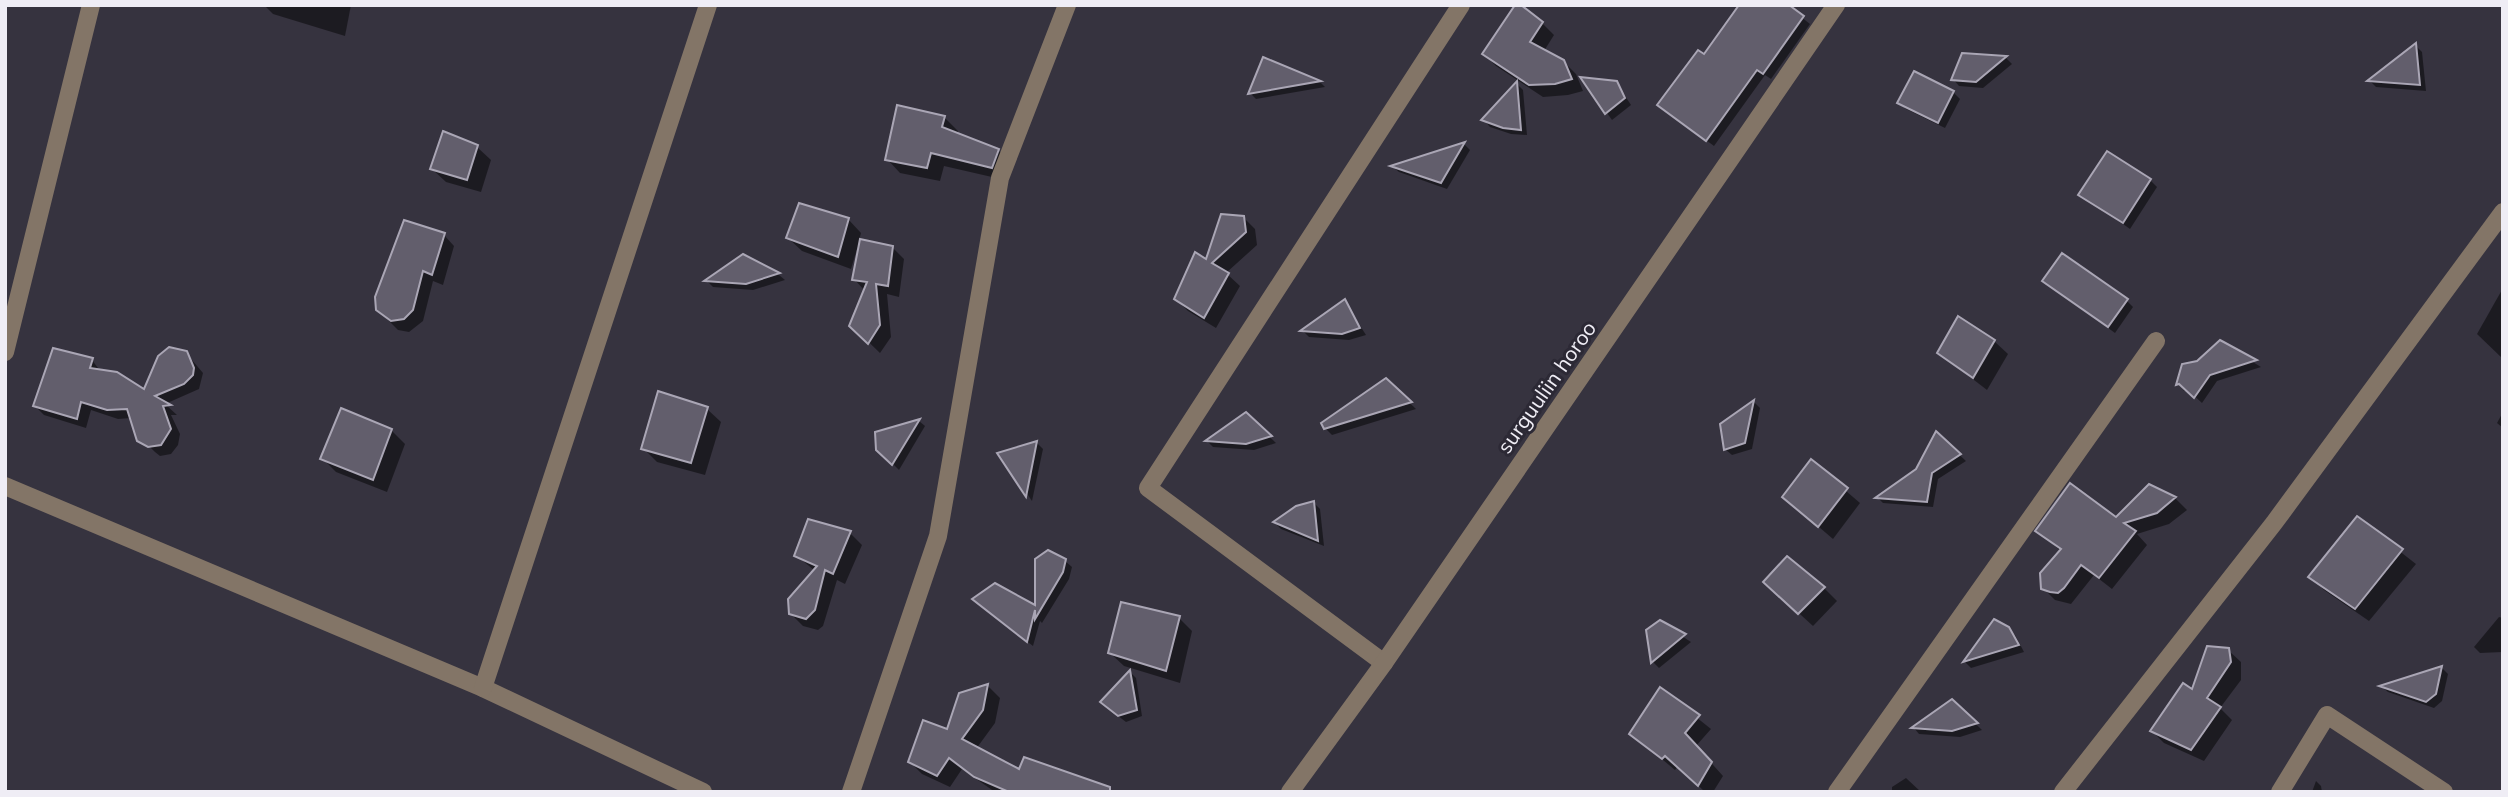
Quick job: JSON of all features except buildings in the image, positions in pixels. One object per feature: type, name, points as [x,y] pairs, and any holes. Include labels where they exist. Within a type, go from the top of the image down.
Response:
[{"type":"street","points":[[5,352],[91,5]]},
{"type":"street","points":[[483,688],[708,5]]},
{"type":"street","points":[[851,792],[938,536],[1000,178],[1067,5]]},
{"type":"street","points":[[1384,663],[1148,488],[1461,5]]},
{"type":"street","name":"surguuliin horoo","points":[[1290,792],[1384,663],[1836,5]]},
{"type":"street","points":[[2063,792],[2274,523],[2503,212]]},
{"type":"street","points":[[1837,792],[2156,341]]},
{"type":"street","points":[[5,486],[483,688],[703,792]]},
{"type":"street","points":[[2280,792],[2327,715],[2444,792]]}]
